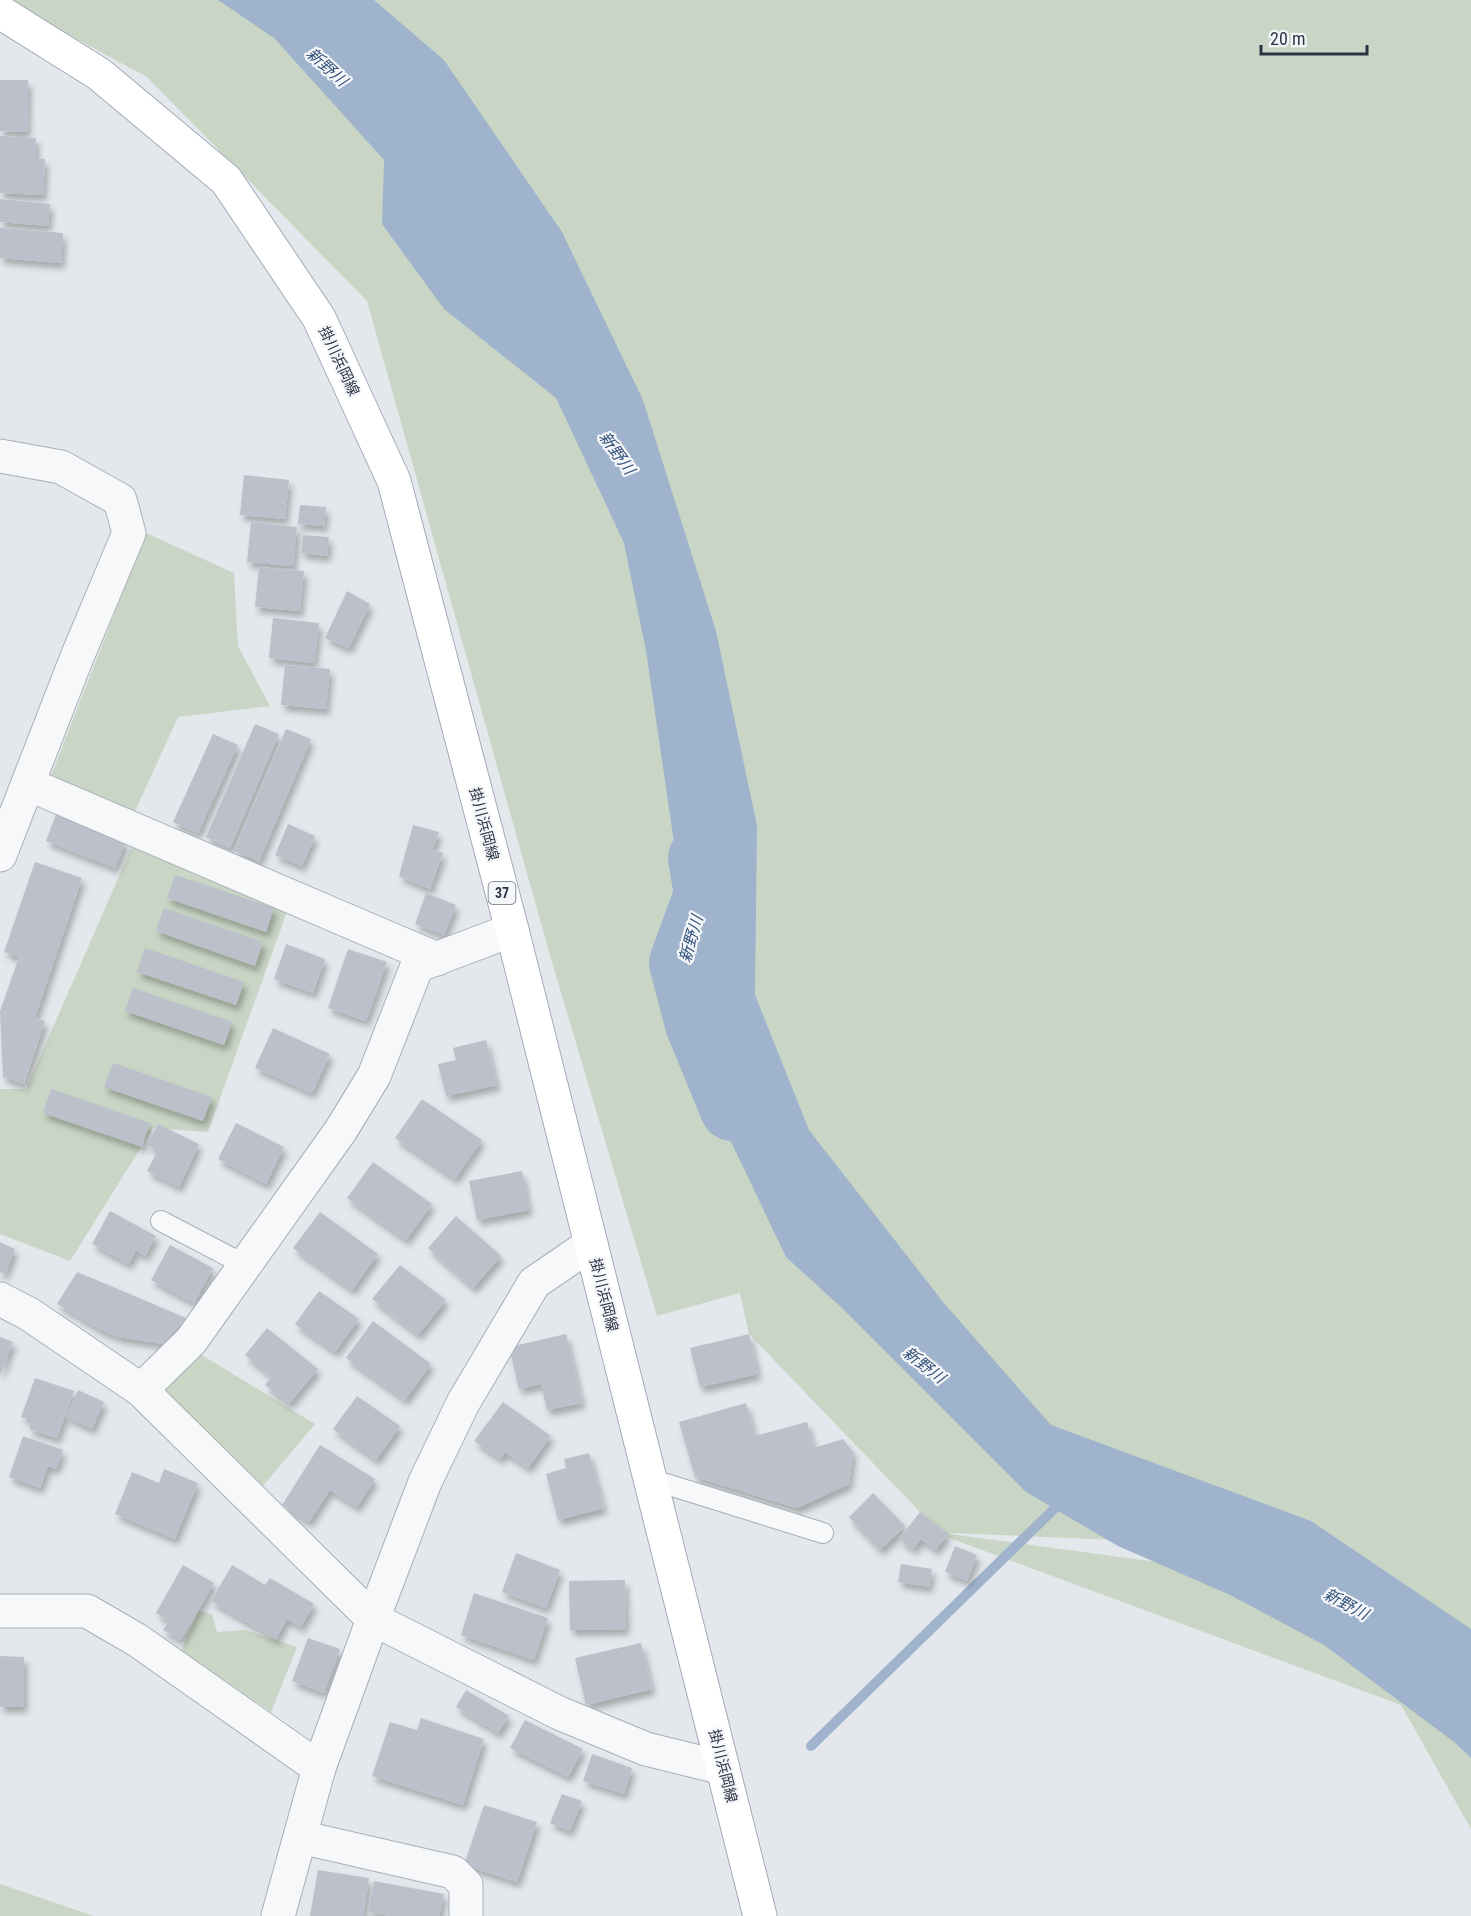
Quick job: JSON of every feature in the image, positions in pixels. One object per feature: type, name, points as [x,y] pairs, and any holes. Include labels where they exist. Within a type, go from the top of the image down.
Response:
[{"type":"main road","name":"掛川浜岡線","points":[[0,12],[99,74],[226,180],[319,318],[394,481],[512,930],[760,1916]]},
{"type":"street","points":[[0,456],[61,467],[120,500],[129,533],[77,657],[0,855]]},
{"type":"street","points":[[28,784],[437,959]]},
{"type":"street","points":[[141,1390],[191,1341],[341,1130],[374,1076],[417,966],[512,930]]},
{"type":"street","points":[[278,1916],[319,1768],[425,1482],[463,1403],[534,1283],[591,1244]]},
{"type":"street","points":[[0,1299],[29,1314],[141,1390],[373,1619],[570,1717],[646,1749],[723,1768]]},
{"type":"street","points":[[0,1611],[87,1611],[137,1640],[319,1768]]},
{"type":"street","points":[[300,1837],[453,1872],[466,1885],[466,1916]]},
{"type":"lane","points":[[161,1221],[245,1265]]},
{"type":"lane","points":[[650,1479],[823,1533]]},
{"type":"green space","points":[[4,0],[1471,0],[1471,1829],[1401,1705],[936,1533],[920,1512],[749,1334],[740,1293],[657,1316],[549,952],[367,301],[147,77]],"holes":[[[950,1533],[1282,1547],[1306,1582]]]},
{"type":"green space","points":[[146,533],[234,573],[238,646],[270,706],[178,717],[131,820],[47,786]]},
{"type":"green space","points":[[134,842],[289,906],[208,1132],[153,1128],[70,1261],[0,1234],[0,1089],[26,1089]]},
{"type":"green space","points":[[200,1354],[315,1424],[262,1487],[160,1392]]},
{"type":"green space","points":[[199,1611],[212,1614],[217,1632],[245,1630],[297,1647],[271,1712],[181,1650]]},
{"type":"green space","points":[[0,1884],[94,1916],[0,1916]]},
{"type":"water","points":[[218,0],[374,0],[444,60],[562,232],[643,400],[716,631],[757,826],[755,995],[809,1130],[943,1302],[1051,1425],[1311,1521],[1471,1629],[1471,1758],[1454,1742],[1324,1645],[1230,1595],[1118,1546],[1026,1492],[842,1308],[786,1257],[714,1106],[698,1028],[646,651],[624,543],[556,398],[444,309],[382,224],[384,160],[274,38]]},
{"type":"building","points":[[0,80],[28,80],[27,132],[0,131]]},
{"type":"building","points":[[0,136],[36,138],[35,159],[45,159],[43,195],[0,193]]},
{"type":"building","points":[[0,199],[50,204],[48,226],[0,222]]},
{"type":"building","points":[[0,228],[63,233],[61,263],[0,258]]},
{"type":"building","points":[[244,475],[289,480],[285,519],[240,515]]},
{"type":"building","points":[[300,505],[326,507],[324,526],[298,524]]},
{"type":"building","points":[[251,522],[297,527],[293,566],[247,562]]},
{"type":"building","points":[[303,535],[329,537],[327,556],[301,553]]},
{"type":"building","points":[[259,567],[304,571],[300,611],[255,607]]},
{"type":"building","points":[[347,591],[370,604],[349,648],[325,638]]},
{"type":"building","points":[[273,618],[319,623],[314,663],[269,658]]},
{"type":"building","points":[[285,665],[330,669],[326,709],[281,705]]},
{"type":"building","points":[[255,724],[279,734],[230,848],[206,837]]},
{"type":"building","points":[[286,729],[311,739],[259,861],[234,851]]},
{"type":"building","points":[[213,734],[238,745],[198,833],[173,822]]},
{"type":"building","points":[[56,814],[126,841],[115,868],[46,841]]},
{"type":"building","points":[[288,824],[315,836],[302,866],[275,855]]},
{"type":"building","points":[[413,825],[439,832],[432,850],[443,853],[430,889],[399,876]]},
{"type":"building","points":[[35,862],[82,878],[35,1018],[45,1021],[24,1084],[3,1077],[0,1011],[19,957],[4,952]]},
{"type":"building","points":[[175,875],[274,908],[266,932],[167,898]]},
{"type":"building","points":[[426,893],[456,905],[444,935],[415,924]]},
{"type":"building","points":[[164,908],[263,942],[255,966],[156,931]]},
{"type":"building","points":[[286,944],[325,959],[313,993],[274,979]]},
{"type":"building","points":[[145,948],[244,982],[236,1005],[137,972]]},
{"type":"building","points":[[348,949],[387,962],[366,1021],[328,1008]]},
{"type":"building","points":[[133,988],[232,1022],[224,1045],[125,1011]]},
{"type":"building","points":[[273,1028],[330,1054],[312,1093],[255,1068]]},
{"type":"building","points":[[486,1040],[497,1085],[446,1096],[438,1064],[456,1060],[453,1048]]},
{"type":"building","points":[[113,1063],[212,1097],[203,1121],[104,1087]]},
{"type":"building","points":[[51,1089],[150,1123],[142,1147],[43,1113]]},
{"type":"building","points":[[422,1099],[482,1140],[455,1179],[395,1138]]},
{"type":"building","points":[[236,1123],[284,1147],[266,1184],[218,1159]]},
{"type":"building","points":[[158,1124],[199,1144],[179,1187],[147,1171],[158,1150],[147,1145]]},
{"type":"building","points":[[373,1162],[432,1204],[406,1240],[347,1198]]},
{"type":"building","points":[[522,1171],[529,1210],[477,1220],[469,1181]]},
{"type":"building","points":[[110,1211],[156,1236],[145,1256],[136,1250],[129,1264],[92,1244]]},
{"type":"building","points":[[320,1212],[378,1254],[352,1290],[293,1248]]},
{"type":"building","points":[[456,1216],[501,1256],[473,1288],[428,1248]]},
{"type":"building","points":[[0,1242],[15,1249],[5,1274],[0,1272]]},
{"type":"building","points":[[170,1245],[213,1268],[194,1303],[151,1280]]},
{"type":"building","points":[[400,1265],[446,1300],[418,1335],[372,1299]]},
{"type":"building","points":[[77,1272],[186,1318],[163,1344],[119,1337],[101,1330],[57,1304]]},
{"type":"building","points":[[319,1291],[359,1319],[335,1352],[295,1324]]},
{"type":"building","points":[[373,1321],[431,1364],[405,1400],[346,1358]]},
{"type":"building","points":[[267,1328],[318,1369],[289,1404],[265,1385],[272,1377],[245,1355]]},
{"type":"building","points":[[566,1334],[582,1403],[547,1410],[541,1384],[519,1389],[509,1347]]},
{"type":"building","points":[[749,1334],[758,1374],[700,1387],[690,1348]]},
{"type":"building","points":[[0,1337],[13,1342],[0,1376]]},
{"type":"building","points":[[35,1378],[74,1391],[57,1438],[29,1429],[32,1420],[21,1417]]},
{"type":"building","points":[[78,1390],[104,1402],[92,1429],[66,1417]]},
{"type":"building","points":[[357,1396],[400,1426],[376,1460],[333,1429]]},
{"type":"building","points":[[503,1402],[551,1436],[528,1468],[505,1452],[500,1459],[474,1441]]},
{"type":"building","points":[[746,1403],[755,1436],[807,1422],[814,1448],[843,1439],[853,1452],[849,1484],[797,1508],[695,1477],[679,1422]]},
{"type":"building","points":[[23,1436],[63,1450],[56,1469],[48,1466],[40,1488],[9,1477]]},
{"type":"building","points":[[320,1445],[375,1479],[357,1507],[330,1490],[309,1522],[282,1505]]},
{"type":"building","points":[[589,1453],[604,1508],[558,1520],[546,1474],[566,1468],[564,1459]]},
{"type":"building","points":[[164,1469],[198,1483],[175,1539],[115,1514],[132,1472],[159,1483]]},
{"type":"building","points":[[873,1493],[905,1526],[880,1550],[849,1517]]},
{"type":"building","points":[[920,1512],[948,1534],[935,1550],[921,1539],[913,1549],[899,1539]]},
{"type":"building","points":[[955,1546],[977,1555],[967,1581],[945,1572]]},
{"type":"building","points":[[516,1553],[560,1570],[546,1608],[502,1592]]},
{"type":"building","points":[[901,1564],[932,1569],[929,1587],[898,1582]]},
{"type":"building","points":[[183,1565],[214,1583],[181,1640],[163,1630],[169,1621],[156,1613]]},
{"type":"building","points":[[232,1565],[265,1585],[270,1578],[314,1604],[301,1627],[287,1619],[276,1639],[211,1601]]},
{"type":"building","points":[[625,1580],[626,1629],[570,1630],[569,1581]]},
{"type":"building","points":[[474,1593],[548,1618],[534,1660],[461,1635]]},
{"type":"building","points":[[308,1638],[340,1649],[324,1693],[292,1681]]},
{"type":"building","points":[[641,1643],[652,1689],[586,1705],[575,1658]]},
{"type":"building","points":[[0,1656],[24,1657],[24,1707],[0,1707]]},
{"type":"building","points":[[466,1690],[509,1716],[498,1733],[456,1707]]},
{"type":"building","points":[[421,1718],[484,1739],[463,1805],[372,1776],[390,1722],[417,1730]]},
{"type":"building","points":[[525,1720],[583,1749],[568,1777],[510,1748]]},
{"type":"building","points":[[592,1754],[632,1768],[624,1794],[583,1781]]},
{"type":"building","points":[[562,1794],[582,1801],[570,1831],[550,1823]]},
{"type":"building","points":[[484,1805],[537,1822],[517,1882],[464,1865]]},
{"type":"building","points":[[318,1870],[369,1878],[363,1916],[310,1916]]},
{"type":"building","points":[[374,1881],[444,1894],[439,1916],[390,1916],[368,1912]]},
{"type":"waterway","name":"新野川","points":[[700,858],[706,894],[681,963],[697,1024],[732,1109]]},
{"type":"waterway","points":[[811,1746],[1055,1508]]}]
